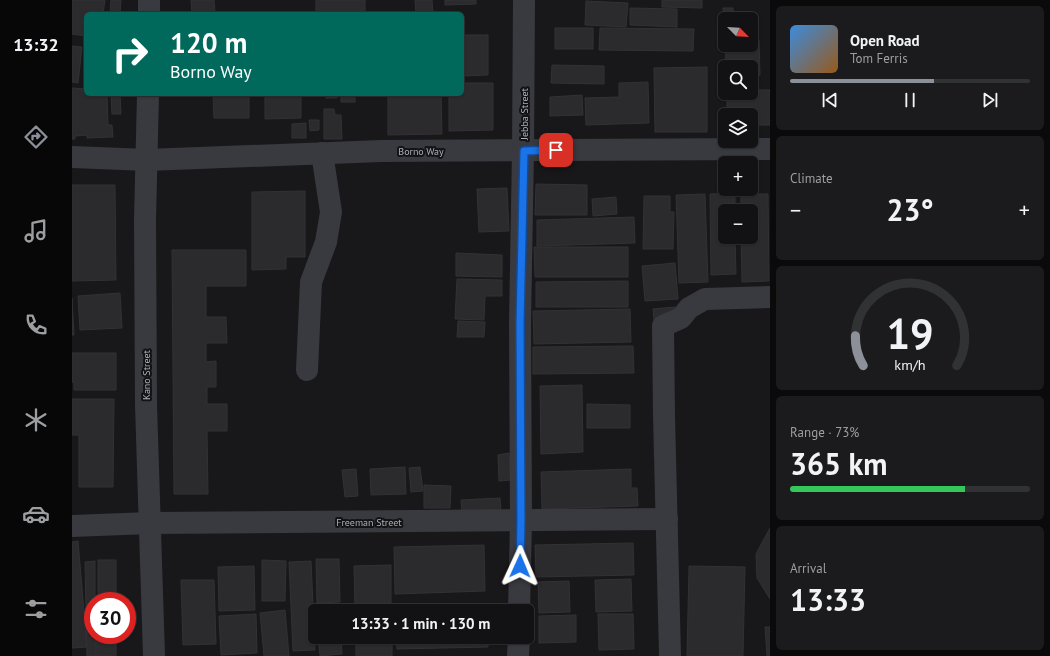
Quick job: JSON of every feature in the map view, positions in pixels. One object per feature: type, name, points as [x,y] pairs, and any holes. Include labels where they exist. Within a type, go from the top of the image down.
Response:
[{"type":"street","points":[[149,0],[149,12]]},
{"type":"street","name":"Jebba Street","points":[[519,604],[521,521],[520,323],[524,151],[524,0]]},
{"type":"street","name":"Kano Street","points":[[148,96],[145,220],[146,405],[154,656]]},
{"type":"street","name":"Borno Way","points":[[72,157],[147,160],[381,151],[770,149]]},
{"type":"street","points":[[307,370],[311,282],[326,242],[331,212],[322,154]]},
{"type":"street","points":[[670,656],[663,326],[681,318],[689,308],[705,299],[770,298]]},
{"type":"street","name":"Freeman Street","points":[[72,526],[150,523],[667,519]]},
{"type":"street","points":[[518,656],[519,644]]},
{"type":"building","points":[[72,0],[105,0],[103,12],[84,12],[84,36],[72,34]]},
{"type":"building","points":[[111,0],[121,0],[120,12],[110,12]]},
{"type":"building","points":[[191,0],[214,0],[215,12],[192,12]]},
{"type":"building","points":[[316,0],[365,0],[365,12],[316,12]]},
{"type":"building","points":[[415,0],[432,0],[433,12],[416,12]]},
{"type":"building","points":[[445,0],[476,0],[476,4],[445,5]]},
{"type":"building","points":[[662,0],[702,0],[702,8],[662,7]]},
{"type":"building","points":[[586,1],[628,3],[626,27],[585,25]]},
{"type":"building","points":[[630,8],[677,9],[677,27],[630,25]]},
{"type":"building","points":[[723,8],[733,8],[733,12],[723,12]]},
{"type":"building","points":[[555,28],[593,28],[593,49],[555,49]]},
{"type":"building","points":[[600,28],[694,29],[693,51],[599,50]]},
{"type":"building","points":[[464,35],[488,35],[488,75],[464,76]]},
{"type":"building","points":[[759,40],[760,75],[758,75],[758,60],[726,60],[725,52],[758,52]]},
{"type":"building","points":[[72,46],[82,47],[78,83],[72,82]]},
{"type":"building","points":[[552,65],[604,66],[604,84],[551,83]]},
{"type":"building","points":[[707,67],[707,132],[655,132],[654,68]]},
{"type":"building","points":[[648,82],[649,123],[586,125],[585,98],[619,97],[619,83]]},
{"type":"building","points":[[464,83],[493,83],[493,130],[449,131],[449,96],[464,96]]},
{"type":"building","points":[[72,88],[84,89],[84,96],[107,96],[108,125],[112,125],[113,137],[87,138],[87,135],[75,136],[75,139],[72,139]]},
{"type":"building","points":[[758,90],[770,90],[770,125],[758,125],[758,108],[727,108],[727,100],[758,100]]},
{"type":"building","points":[[582,95],[583,115],[550,116],[550,97]]},
{"type":"building","points":[[111,96],[120,96],[121,114],[112,114]]},
{"type":"building","points":[[213,96],[249,96],[249,118],[214,118]]},
{"type":"building","points":[[265,96],[301,96],[301,118],[265,119]]},
{"type":"building","points":[[326,96],[337,96],[337,98],[326,98]]},
{"type":"building","points":[[341,96],[355,96],[355,102],[341,102]]},
{"type":"building","points":[[388,96],[441,96],[442,134],[388,135]]},
{"type":"building","points":[[324,109],[334,109],[335,115],[341,115],[342,139],[324,139]]},
{"type":"building","points":[[309,120],[319,120],[319,130],[310,131]]},
{"type":"building","points":[[306,123],[306,138],[292,138],[292,124]]},
{"type":"building","points":[[536,184],[587,185],[587,215],[535,215]]},
{"type":"building","points":[[72,185],[115,185],[116,280],[72,281]]},
{"type":"building","points":[[507,188],[509,231],[479,232],[477,189]]},
{"type":"building","points":[[305,191],[305,257],[286,257],[286,269],[252,270],[252,192]]},
{"type":"building","points":[[705,194],[708,282],[679,283],[676,195]]},
{"type":"building","points":[[710,194],[718,194],[718,196],[735,196],[735,204],[718,204],[718,244],[735,244],[736,274],[711,275]]},
{"type":"building","points":[[758,194],[768,194],[769,281],[742,282],[741,244],[758,244],[758,204],[741,204],[741,196],[758,196]]},
{"type":"building","points":[[644,196],[670,196],[670,212],[674,212],[673,249],[643,249]]},
{"type":"building","points":[[616,197],[617,214],[593,216],[592,199]]},
{"type":"building","points":[[634,217],[635,243],[537,246],[537,220]]},
{"type":"building","points":[[534,247],[628,247],[628,277],[535,277]]},
{"type":"building","points":[[172,250],[246,250],[246,286],[206,286],[206,317],[226,317],[227,343],[206,343],[206,362],[216,361],[216,387],[207,387],[207,404],[227,404],[227,431],[207,431],[208,494],[174,494]]},
{"type":"building","points":[[456,253],[502,255],[502,277],[456,276]]},
{"type":"building","points":[[675,263],[678,299],[645,301],[642,266]]},
{"type":"building","points":[[457,279],[502,280],[502,296],[485,296],[484,320],[455,319]]},
{"type":"building","points":[[628,281],[628,307],[536,307],[536,282]]},
{"type":"building","points":[[120,293],[122,328],[80,330],[78,296]]},
{"type":"building","points":[[72,298],[74,335],[72,335]]},
{"type":"building","points":[[675,307],[676,318],[654,320],[653,309]]},
{"type":"building","points":[[630,309],[631,342],[534,344],[533,311]]},
{"type":"building","points":[[458,321],[485,322],[484,337],[457,337]]},
{"type":"building","points":[[633,346],[634,373],[533,374],[533,347]]},
{"type":"building","points":[[72,353],[116,353],[116,390],[74,390],[74,382],[72,382]]},
{"type":"building","points":[[582,385],[583,452],[541,454],[540,386]]},
{"type":"building","points":[[72,399],[114,399],[113,487],[79,487],[79,435],[72,435]]},
{"type":"building","points":[[587,404],[630,405],[630,428],[587,428]]},
{"type":"building","points":[[509,453],[511,480],[499,481],[498,455]]},
{"type":"building","points":[[405,467],[406,494],[371,495],[370,469]]},
{"type":"building","points":[[420,467],[423,491],[411,492],[409,468]]},
{"type":"building","points":[[356,469],[358,496],[345,497],[342,470]]},
{"type":"building","points":[[631,469],[631,488],[637,488],[638,506],[542,509],[541,472]]},
{"type":"building","points":[[424,485],[451,486],[450,508],[424,508]]},
{"type":"building","points":[[500,498],[501,511],[462,513],[461,500]]},
{"type":"building","points":[[770,528],[770,599],[757,578],[756,554]]},
{"type":"building","points":[[78,541],[84,612],[84,644],[87,644],[87,647],[72,648],[72,542]]},
{"type":"building","points":[[633,543],[634,575],[536,577],[535,545]]},
{"type":"building","points":[[484,545],[485,591],[395,594],[394,547]]},
{"type":"building","points":[[316,559],[339,559],[340,602],[317,603]]},
{"type":"building","points":[[98,560],[116,560],[116,592],[98,592]]},
{"type":"building","points":[[262,560],[286,561],[285,601],[262,601]]},
{"type":"building","points":[[95,561],[95,592],[86,592],[85,562]]},
{"type":"building","points":[[311,561],[313,604],[308,604],[308,644],[315,644],[315,650],[293,651],[289,562]]},
{"type":"building","points":[[391,565],[391,604],[355,604],[354,566]]},
{"type":"building","points":[[254,566],[255,610],[219,611],[218,567]]},
{"type":"building","points":[[689,566],[745,567],[743,656],[687,656]]},
{"type":"building","points":[[631,579],[632,611],[596,612],[595,580]]},
{"type":"building","points":[[181,580],[214,580],[216,644],[183,645]]},
{"type":"building","points":[[569,581],[570,612],[539,613],[538,582]]},
{"type":"building","points":[[285,610],[289,656],[264,656],[260,613]]},
{"type":"building","points":[[256,614],[257,653],[221,655],[219,616]]},
{"type":"building","points":[[598,614],[633,614],[634,649],[599,650]]},
{"type":"building","points":[[576,615],[576,642],[539,643],[539,616]]},
{"type":"building","points":[[765,627],[770,627],[770,656],[767,656]]},
{"type":"building","points":[[87,644],[96,644],[96,656],[87,656]]},
{"type":"building","points":[[97,644],[116,644],[116,656],[97,656]]},
{"type":"building","points":[[319,644],[341,644],[342,654],[320,656]]},
{"type":"building","points":[[356,644],[392,644],[392,656],[356,656]]},
{"type":"building","points":[[397,644],[488,644],[488,647],[397,649]]},
{"type":"route","points":[[520,566],[520,323],[524,151],[556,150]]}]
